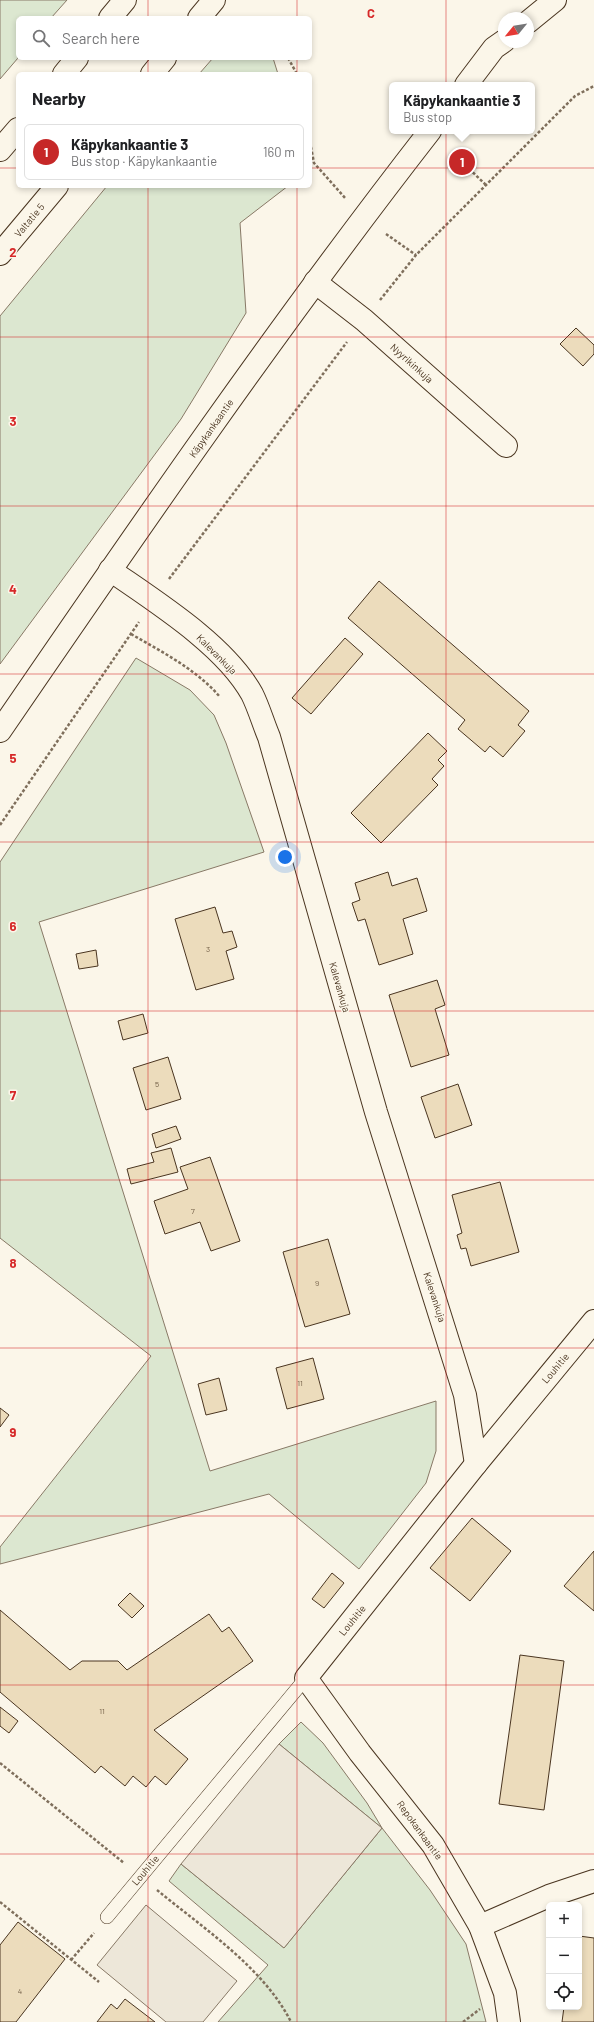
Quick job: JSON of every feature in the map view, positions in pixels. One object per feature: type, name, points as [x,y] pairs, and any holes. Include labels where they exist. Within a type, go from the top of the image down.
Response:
[{"type":"main road","points":[[112,16],[125,0]]},
{"type":"main road","points":[[201,16],[214,0]]},
{"type":"main road","points":[[534,17],[555,0]]},
{"type":"main road","points":[[468,82],[494,48],[498,45]]},
{"type":"main road","points":[[66,72],[75,60]]},
{"type":"main road","points":[[154,72],[163,60]]},
{"type":"main road","points":[[0,150],[16,131]]},
{"type":"main road","name":"Käpykankaantie","points":[[0,731],[110,570],[315,282],[428,134]]},
{"type":"main road","name":"Valtatie 5","points":[[0,254],[55,188]]},
{"type":"main road","name":"Nyyrikinkuja","points":[[315,282],[364,320],[506,446]]},
{"type":"main road","name":"Kalevankuja","points":[[110,570],[154,600],[210,644],[231,666],[252,695],[269,737],[376,1112],[465,1395],[476,1464]]},
{"type":"main road","name":"Louhitie","points":[[306,1678],[476,1464],[594,1321]]},
{"type":"main road","name":"Repokankaantie","points":[[306,1678],[360,1753],[433,1845],[480,1926],[505,1993],[509,2022]]},
{"type":"main road","points":[[480,1926],[549,1896],[594,1881]]},
{"type":"lane","name":"Louhitie","points":[[107,1917],[306,1678]]},
{"type":"path","points":[[289,60],[296,72]]},
{"type":"path","points":[[0,825],[154,600],[364,320],[416,255],[575,96],[594,86]]},
{"type":"path","points":[[462,162],[486,185]]},
{"type":"path","points":[[131,634],[186,667],[211,687],[221,698]]},
{"type":"path","points":[[0,1902],[99,1982]]},
{"type":"path","points":[[71,1960],[107,1917]]},
{"type":"green space","points":[[0,0],[67,0],[53,16],[16,16],[16,60],[0,79]]},
{"type":"green space","points":[[211,60],[274,60],[277,72],[201,72]]},
{"type":"green space","points":[[105,188],[285,188],[240,223],[246,313],[181,419],[0,664],[0,316]]},
{"type":"green space","points":[[136,658],[190,690],[214,715],[226,743],[264,852],[39,922],[210,1471],[436,1401],[436,1451],[426,1483],[359,1569],[269,1494],[0,1564],[0,1547],[151,1356],[0,1238],[0,862]]},
{"type":"green space","points":[[301,1722],[323,1743],[367,1803],[382,1828],[279,1744]]},
{"type":"green space","points":[[382,1828],[430,1890],[466,1944],[486,2022],[218,2022],[268,1965],[169,1881],[181,1864],[284,1948]]},
{"type":"shaded area","points":[[279,1744],[382,1828],[284,1948],[181,1864]]},
{"type":"shaded area","points":[[146,1905],[237,1981],[203,2022],[166,2022],[97,1965]]},
{"type":"building","points":[[576,328],[594,345],[594,354],[583,366],[560,344]]},
{"type":"building","points":[[379,581],[529,711],[518,725],[525,731],[503,757],[490,746],[485,752],[458,729],[465,720],[348,618]]},
{"type":"building","points":[[345,638],[363,654],[311,714],[292,698]]},
{"type":"building","points":[[428,733],[447,751],[438,760],[444,766],[432,779],[438,785],[381,843],[351,813]]},
{"type":"building","points":[[388,872],[392,886],[417,878],[427,911],[403,919],[413,954],[379,965],[365,919],[358,921],[352,903],[360,900],[355,883]]},
{"type":"building","points":[[215,907],[223,933],[232,931],[237,947],[226,951],[234,979],[196,990],[175,919]]},
{"type":"building","points":[[96,950],[98,966],[79,969],[76,954]]},
{"type":"building","points":[[437,980],[445,1005],[435,1009],[449,1055],[411,1067],[389,995]]},
{"type":"building","points":[[143,1014],[148,1033],[123,1040],[118,1021]]},
{"type":"building","points":[[168,1057],[181,1099],[146,1110],[133,1068]]},
{"type":"building","points":[[458,1084],[472,1125],[435,1138],[421,1097]]},
{"type":"building","points":[[176,1126],[181,1139],[156,1148],[152,1134]]},
{"type":"building","points":[[171,1148],[178,1172],[131,1184],[127,1169],[154,1162],[151,1153]]},
{"type":"building","points":[[210,1157],[240,1241],[211,1251],[200,1222],[165,1234],[154,1201],[188,1189],[180,1167]]},
{"type":"building","points":[[500,1182],[519,1252],[471,1266],[466,1248],[461,1249],[457,1235],[462,1233],[452,1195]]},
{"type":"building","points":[[328,1239],[350,1314],[305,1327],[283,1252]]},
{"type":"building","points":[[313,1358],[324,1399],[287,1409],[276,1368]]},
{"type":"building","points":[[219,1378],[227,1410],[206,1415],[198,1384]]},
{"type":"building","points":[[0,1408],[9,1415],[0,1427]]},
{"type":"building","points":[[472,1518],[511,1551],[470,1601],[430,1568]]},
{"type":"building","points":[[594,1551],[594,1611],[564,1586]]},
{"type":"building","points":[[332,1573],[344,1583],[324,1608],[312,1599]]},
{"type":"building","points":[[130,1593],[144,1606],[132,1618],[118,1605]]},
{"type":"building","points":[[0,1610],[70,1670],[82,1661],[118,1661],[127,1670],[209,1614],[222,1632],[229,1627],[253,1661],[154,1730],[188,1759],[166,1785],[155,1776],[146,1787],[133,1776],[125,1786],[101,1766],[95,1773],[0,1692]]},
{"type":"building","points":[[520,1655],[564,1661],[544,1810],[499,1804]]},
{"type":"building","points":[[0,1707],[18,1721],[9,1733],[0,1726]]},
{"type":"building","points":[[18,1922],[65,1959],[16,2022],[0,2022],[0,1945]]},
{"type":"building","points":[[582,1936],[594,1938],[594,2022],[562,2022],[564,2010],[582,2010]]},
{"type":"building","points":[[125,1999],[155,2022],[97,2022],[111,2004],[117,2009]]},
{"type":"place","name":"Käpykankaantie 3","points":[[462,162]]}]
